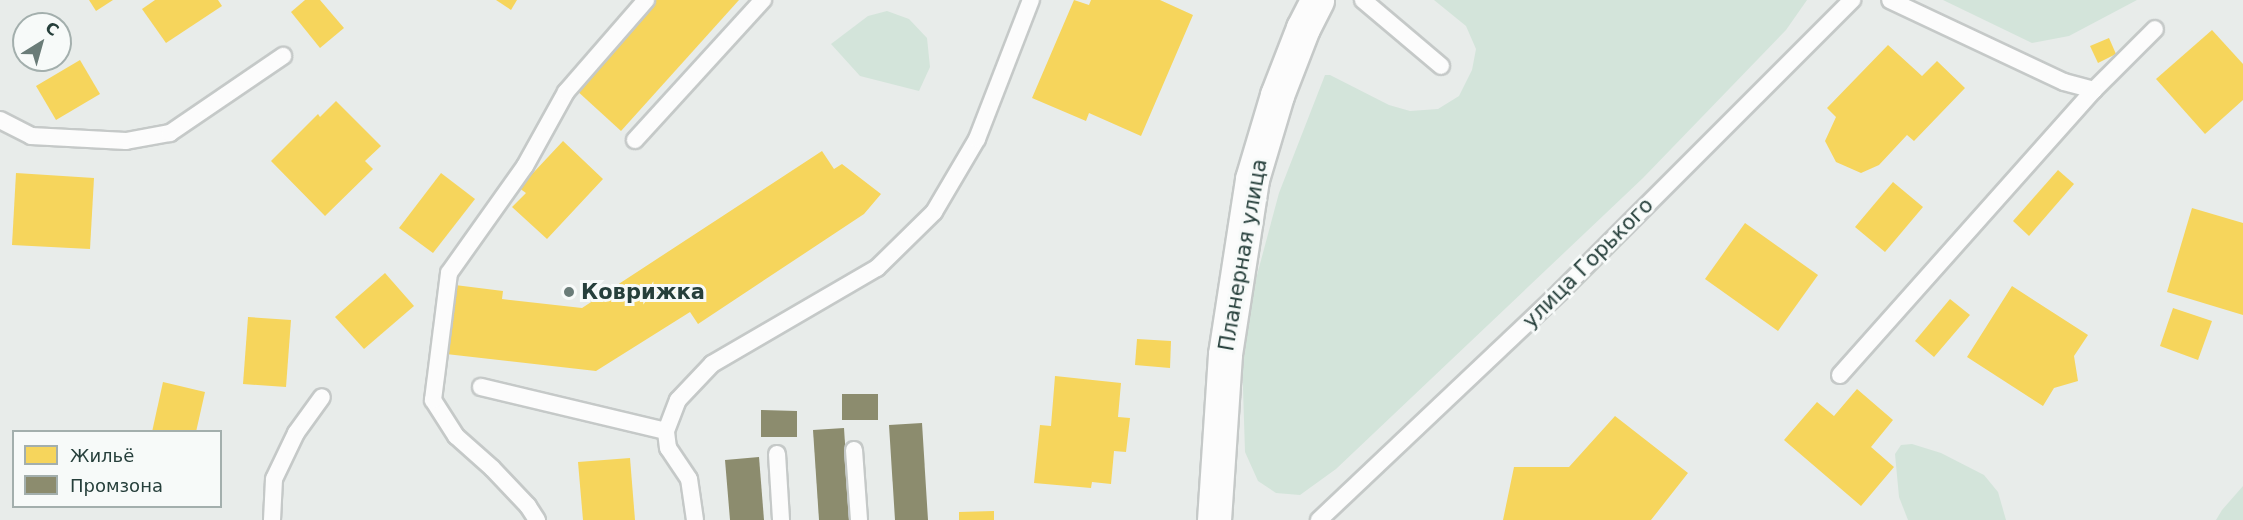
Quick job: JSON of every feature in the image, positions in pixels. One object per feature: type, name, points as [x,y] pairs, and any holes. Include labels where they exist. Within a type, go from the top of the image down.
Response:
[{"type":"street","name":"Планерная улица","points":[[1214,520],[1225,354],[1252,179],[1277,95],[1307,9]]},
{"type":"lane","points":[[537,520],[528,506],[492,468],[456,436],[433,400],[449,273],[525,166],[566,92],[646,0]]},
{"type":"lane","points":[[635,140],[763,0]]},
{"type":"lane","points":[[695,520],[688,479],[668,447],[666,431],[678,400],[712,364],[876,268],[934,212],[977,139],[1031,0]]},
{"type":"lane","points":[[1363,0],[1441,66]]},
{"type":"lane","name":"улица Горького","points":[[1319,520],[1561,291],[1852,0]]},
{"type":"lane","points":[[1890,0],[2064,82],[2094,90]]},
{"type":"lane","points":[[1840,375],[2094,90],[2155,29]]},
{"type":"lane","points":[[0,120],[32,136],[126,141],[170,133],[283,56]]},
{"type":"lane","points":[[481,387],[666,431]]},
{"type":"lane","points":[[272,520],[274,479],[296,433],[322,397]]},
{"type":"lane","points":[[854,450],[859,520]]},
{"type":"lane","points":[[777,454],[781,520]]},
{"type":"green space","points":[[1434,0],[1807,0],[1786,30],[1643,178],[1336,469],[1300,495],[1276,493],[1258,481],[1245,452],[1242,357],[1249,305],[1279,193],[1325,75],[1330,75],[1389,105],[1410,111],[1438,109],[1459,96],[1472,70],[1476,49],[1466,26]]},
{"type":"green space","points":[[1943,0],[2137,0],[2069,36],[2032,43]]},
{"type":"green space","points":[[887,11],[909,19],[927,38],[930,67],[919,91],[860,76],[831,44],[868,16]]},
{"type":"green space","points":[[1912,444],[1941,453],[1984,475],[1998,492],[2006,520],[1908,520],[1899,497],[1895,454],[1901,445]]},
{"type":"green space","points":[[2243,486],[2243,520],[2216,520],[2222,510]]},
{"type":"building: Жильё","points":[[89,0],[113,0],[96,11]]},
{"type":"building: Жильё","points":[[155,0],[218,0],[222,6],[166,43],[142,9]]},
{"type":"building: Жильё","points":[[305,0],[320,0],[344,28],[320,48],[291,12]]},
{"type":"building: Жильё","points":[[496,0],[517,0],[511,10]]},
{"type":"building: Жильё","points":[[655,0],[739,0],[621,131],[575,89]]},
{"type":"building: Жильё","points":[[1074,0],[1089,5],[1091,0],[1160,0],[1193,15],[1141,136],[1089,113],[1086,121],[1032,98]]},
{"type":"building: Жильё","points":[[2212,30],[2243,64],[2243,100],[2205,134],[2156,79]]},
{"type":"building: Жильё","points":[[2109,38],[2116,54],[2098,63],[2090,46]]},
{"type":"building: Жильё","points":[[1888,45],[1922,76],[1937,61],[1965,88],[1914,141],[1907,135],[1879,165],[1861,173],[1836,162],[1825,141],[1836,117],[1827,108]]},
{"type":"building: Жильё","points":[[80,60],[100,94],[56,120],[36,86],[60,72],[72,72],[72,65]]},
{"type":"building: Жильё","points":[[336,101],[381,146],[365,161],[373,169],[325,216],[271,161],[318,114],[320,117]]},
{"type":"building: Жильё","points":[[563,141],[603,179],[547,239],[512,207],[526,193],[519,188]]},
{"type":"building: Жильё","points":[[822,151],[834,169],[842,164],[881,194],[864,214],[698,324],[690,312],[596,371],[446,354],[455,285],[503,291],[502,299],[582,308]]},
{"type":"building: Жильё","points":[[2058,170],[2074,184],[2029,236],[2013,221]]},
{"type":"building: Жильё","points":[[16,173],[94,178],[90,249],[12,245]]},
{"type":"building: Жильё","points":[[441,173],[475,199],[433,253],[399,228]]},
{"type":"building: Жильё","points":[[1893,182],[1923,207],[1885,252],[1855,227]]},
{"type":"building: Жильё","points":[[2192,208],[2243,223],[2243,315],[2167,292]]},
{"type":"building: Жильё","points":[[1745,223],[1818,275],[1778,331],[1705,279]]},
{"type":"building: Жильё","points":[[385,273],[414,306],[364,349],[335,317]]},
{"type":"building: Жильё","points":[[2012,286],[2088,335],[2074,356],[2078,381],[2054,388],[2043,406],[1967,357]]},
{"type":"building: Жильё","points":[[1950,299],[1970,315],[1934,357],[1915,341]]},
{"type":"building: Жильё","points":[[2173,308],[2212,321],[2198,360],[2160,346]]},
{"type":"building: Жильё","points":[[248,317],[291,320],[286,387],[243,384]]},
{"type":"building: Жильё","points":[[1137,339],[1171,341],[1170,368],[1135,365]]},
{"type":"building: Жильё","points":[[1055,376],[1121,383],[1118,417],[1130,418],[1126,452],[1114,451],[1111,484],[1092,482],[1091,488],[1034,483],[1040,425],[1051,426]]},
{"type":"building: Жильё","points":[[163,382],[205,392],[196,430],[152,430]]},
{"type":"building: Жильё","points":[[1857,389],[1893,420],[1871,447],[1894,467],[1861,506],[1784,440],[1817,402],[1834,416]]},
{"type":"building: Жильё","points":[[1615,416],[1688,473],[1651,520],[1503,520],[1514,467],[1569,467]]},
{"type":"building: Жильё","points":[[630,458],[635,520],[583,520],[578,462]]},
{"type":"building: Жильё","points":[[994,511],[994,520],[959,520],[959,512]]},
{"type":"building: Промзона","points":[[842,394],[878,394],[878,420],[842,420]]},
{"type":"building: Промзона","points":[[761,410],[797,411],[797,437],[761,437]]},
{"type":"building: Промзона","points":[[922,423],[928,520],[895,520],[889,425]]},
{"type":"building: Промзона","points":[[844,428],[850,520],[819,520],[813,430]]},
{"type":"building: Промзона","points":[[759,457],[764,520],[730,520],[725,460]]},
{"type":"place","name":"Коврижка","points":[[569,292]]}]
